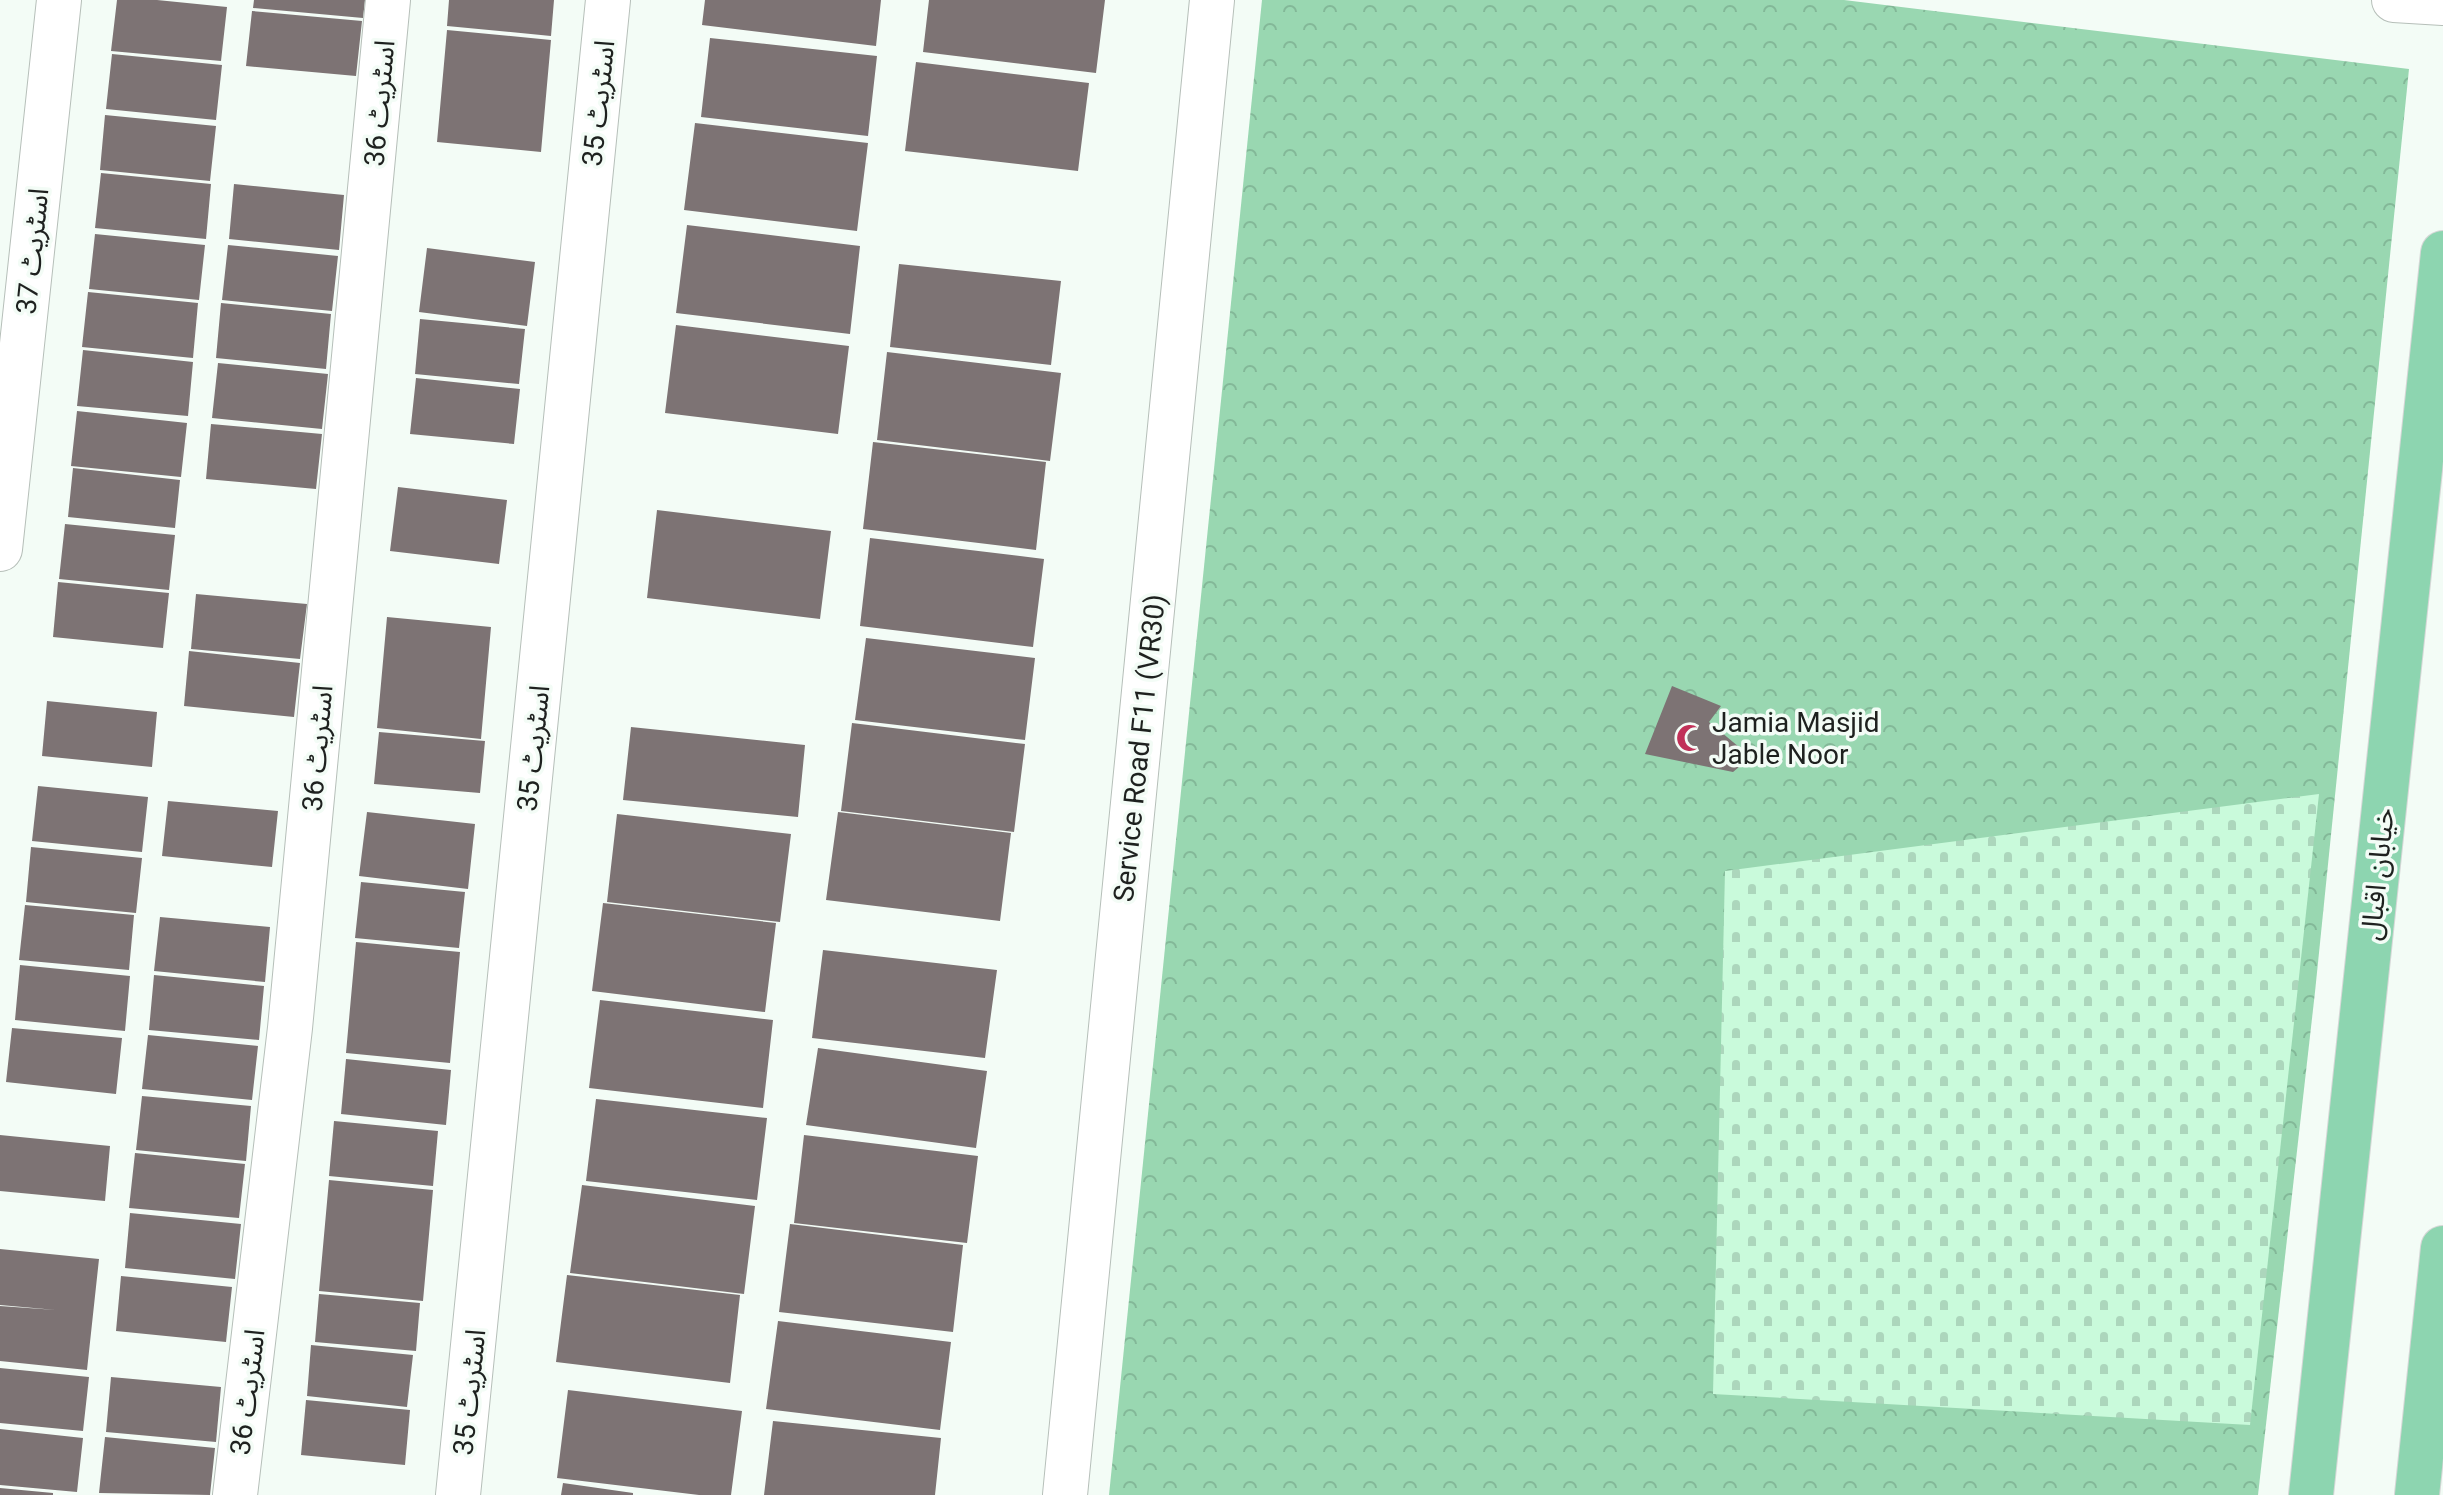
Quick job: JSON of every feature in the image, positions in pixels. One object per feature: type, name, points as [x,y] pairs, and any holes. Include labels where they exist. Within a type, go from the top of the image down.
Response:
[{"type":"main road","name":"خیابان اقبال","points":[[2311,1495],[2430,501],[2443,253]]},
{"type":"main road","points":[[2417,1495],[2443,1248]]},
{"type":"street","name":"اسٹریٹ 37","points":[[0,549],[59,0]]},
{"type":"street","name":"اسٹریٹ 36","points":[[235,1495],[290,1028],[388,0]]},
{"type":"street","name":"اسٹریٹ 35","points":[[458,1495],[608,0]]},
{"type":"street","name":"Service Road F11 (VR30)","points":[[1065,1495],[1212,0]]},
{"type":"street","points":[[2394,0],[2443,3]]},
{"type":"green space","points":[[1262,0],[1844,0],[2409,69],[2315,992],[2258,1495],[1109,1495]]},
{"type":"green space","points":[[2319,794],[2250,1425],[1713,1394],[1725,871]]},
{"type":"building","points":[[117,0],[157,0],[227,7],[221,61],[111,51]]},
{"type":"building","points":[[254,0],[365,0],[363,18],[253,8]]},
{"type":"building","points":[[449,0],[554,0],[551,36],[447,26]]},
{"type":"building","points":[[705,0],[881,0],[876,46],[702,25]]},
{"type":"building","points":[[929,0],[1105,0],[1096,73],[923,52]]},
{"type":"building","points":[[252,11],[362,21],[356,76],[246,66]]},
{"type":"building","points":[[447,30],[551,40],[541,152],[437,142]]},
{"type":"building","points":[[710,38],[877,56],[868,136],[701,117]]},
{"type":"building","points":[[112,54],[222,65],[216,120],[106,109]]},
{"type":"building","points":[[916,62],[1089,83],[1078,171],[905,151]]},
{"type":"building","points":[[105,115],[216,126],[210,181],[100,170]]},
{"type":"building","points":[[695,123],[868,143],[857,231],[684,210]]},
{"type":"building","points":[[101,173],[211,184],[206,239],[95,228]]},
{"type":"building","points":[[234,184],[344,195],[339,250],[229,239]]},
{"type":"building","points":[[687,225],[860,246],[850,334],[676,313]]},
{"type":"building","points":[[95,234],[205,245],[199,300],[89,289]]},
{"type":"building","points":[[228,245],[338,256],[332,311],[222,300]]},
{"type":"building","points":[[427,248],[535,262],[527,326],[419,312]]},
{"type":"building","points":[[899,264],[1061,281],[1051,365],[890,347]]},
{"type":"building","points":[[88,292],[198,303],[193,358],[82,347]]},
{"type":"building","points":[[221,303],[331,314],[326,369],[216,358]]},
{"type":"building","points":[[420,319],[525,329],[519,384],[415,374]]},
{"type":"building","points":[[676,325],[849,346],[838,434],[665,413]]},
{"type":"building","points":[[83,350],[193,362],[188,416],[77,406]]},
{"type":"building","points":[[887,352],[1061,373],[1050,461],[877,440]]},
{"type":"building","points":[[218,363],[328,374],[322,429],[212,418]]},
{"type":"building","points":[[416,378],[520,389],[514,444],[410,434]]},
{"type":"building","points":[[77,411],[187,423],[181,477],[71,466]]},
{"type":"building","points":[[211,424],[322,434],[316,489],[206,479]]},
{"type":"building","points":[[873,442],[1046,462],[1036,550],[863,529]]},
{"type":"building","points":[[73,468],[180,480],[175,528],[68,517]]},
{"type":"building","points":[[398,487],[507,500],[499,564],[390,551]]},
{"type":"building","points":[[657,510],[831,531],[820,619],[647,598]]},
{"type":"building","points":[[65,524],[175,535],[169,590],[59,579]]},
{"type":"building","points":[[870,538],[1044,559],[1033,647],[860,626]]},
{"type":"building","points":[[58,582],[169,593],[163,648],[53,637]]},
{"type":"building","points":[[196,594],[307,604],[300,659],[191,649]]},
{"type":"building","points":[[387,617],[491,627],[481,739],[377,728]]},
{"type":"building","points":[[866,638],[1035,658],[1025,740],[855,720]]},
{"type":"building","points":[[189,651],[300,663],[294,717],[184,706]]},
{"type":"building","name":"Jamia Masjid Jable Noor","points":[[1672,686],[1721,706],[1709,722],[1751,757],[1733,772],[1645,754]]},
{"type":"building","points":[[47,701],[157,712],[152,767],[42,756]]},
{"type":"building","points":[[852,723],[1025,744],[1014,832],[841,811]]},
{"type":"building","points":[[631,727],[805,745],[798,817],[623,800]]},
{"type":"building","points":[[379,732],[485,741],[480,793],[374,784]]},
{"type":"building","points":[[38,786],[148,797],[142,852],[32,841]]},
{"type":"building","points":[[168,801],[278,811],[272,867],[162,856]]},
{"type":"building","points":[[367,812],[475,824],[468,889],[359,876]]},
{"type":"building","points":[[838,812],[1011,833],[1000,921],[826,900]]},
{"type":"building","points":[[617,814],[791,834],[780,922],[607,902]]},
{"type":"building","points":[[31,847],[142,858],[136,913],[26,902]]},
{"type":"building","points":[[361,882],[465,892],[459,948],[355,938]]},
{"type":"building","points":[[603,903],[776,923],[765,1012],[592,991]]},
{"type":"building","points":[[25,905],[134,915],[129,970],[19,960]]},
{"type":"building","points":[[160,917],[270,927],[265,982],[154,971]]},
{"type":"building","points":[[356,942],[460,952],[450,1063],[346,1053]]},
{"type":"building","points":[[823,950],[997,970],[985,1058],[812,1038]]},
{"type":"building","points":[[20,965],[130,976],[125,1031],[15,1020]]},
{"type":"building","points":[[154,975],[264,986],[259,1040],[149,1030]]},
{"type":"building","points":[[600,1000],[773,1020],[763,1108],[589,1088]]},
{"type":"building","points":[[12,1028],[122,1038],[116,1094],[6,1082]]},
{"type":"building","points":[[148,1035],[258,1046],[252,1100],[142,1089]]},
{"type":"building","points":[[818,1048],[987,1071],[976,1148],[806,1125]]},
{"type":"building","points":[[346,1059],[451,1070],[446,1125],[341,1114]]},
{"type":"building","points":[[142,1096],[251,1106],[246,1161],[136,1150]]},
{"type":"building","points":[[596,1099],[767,1118],[757,1200],[586,1181]]},
{"type":"building","points":[[334,1121],[438,1131],[433,1186],[329,1176]]},
{"type":"building","points":[[0,1135],[110,1146],[105,1201],[0,1191]]},
{"type":"building","points":[[804,1135],[978,1156],[967,1243],[794,1223]]},
{"type":"building","points":[[135,1153],[245,1164],[239,1218],[129,1208]]},
{"type":"building","points":[[329,1180],[433,1190],[423,1301],[319,1291]]},
{"type":"building","points":[[582,1185],[755,1206],[744,1294],[570,1273]]},
{"type":"building","points":[[130,1213],[241,1224],[235,1279],[125,1268]]},
{"type":"building","points":[[790,1224],[963,1245],[953,1332],[779,1312]]},
{"type":"building","points":[[0,1249],[99,1259],[87,1370],[0,1361],[0,1306],[56,1310],[0,1305]]},
{"type":"building","points":[[567,1275],[740,1295],[730,1383],[556,1362]]},
{"type":"building","points":[[121,1276],[232,1287],[226,1342],[116,1331]]},
{"type":"building","points":[[319,1294],[420,1303],[416,1351],[315,1342]]},
{"type":"building","points":[[778,1321],[951,1342],[940,1430],[766,1409]]},
{"type":"building","points":[[311,1345],[413,1355],[407,1407],[307,1396]]},
{"type":"building","points":[[0,1368],[89,1377],[83,1431],[0,1423]]},
{"type":"building","points":[[111,1377],[221,1387],[216,1442],[106,1432]]},
{"type":"building","points":[[568,1390],[742,1411],[731,1495],[699,1495],[557,1478]]},
{"type":"building","points":[[306,1400],[410,1410],[405,1465],[301,1455]]},
{"type":"building","points":[[773,1421],[941,1438],[935,1495],[764,1495]]},
{"type":"building","points":[[0,1429],[83,1438],[77,1492],[0,1485]]},
{"type":"building","points":[[105,1437],[215,1448],[210,1495],[99,1493]]},
{"type":"building","points":[[563,1483],[633,1493],[633,1495],[561,1495]]},
{"type":"building","points":[[0,1488],[53,1493],[53,1495],[0,1495]]},
{"type":"place","name":"Jamia Masjid Jable Noor","points":[[1690,738]]}]
